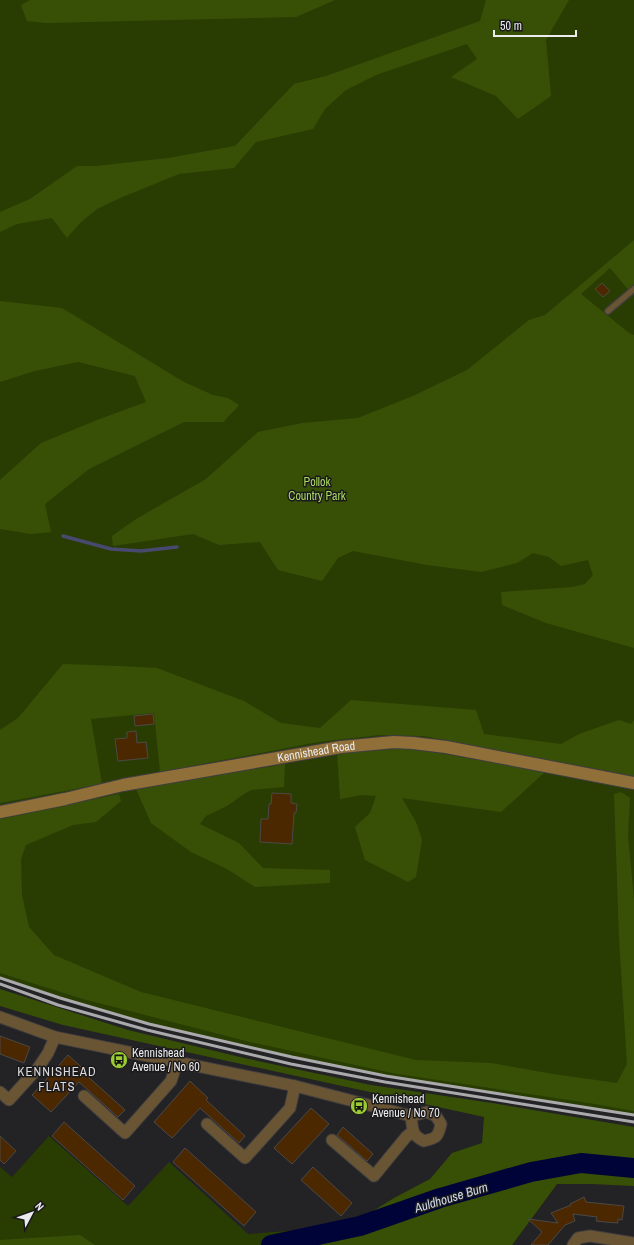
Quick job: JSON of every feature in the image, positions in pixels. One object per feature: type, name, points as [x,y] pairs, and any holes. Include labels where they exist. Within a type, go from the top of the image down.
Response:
[{"type":"street","name":"Kennishead Road","points":[[0,812],[65,799],[123,784],[341,747],[394,742],[446,747],[634,783]]},
{"type":"street","points":[[0,1017],[55,1037],[295,1086],[411,1116],[427,1112],[436,1116],[441,1124],[439,1133],[435,1139],[424,1142],[416,1137],[413,1132],[411,1116]]},
{"type":"street","points":[[0,1092],[9,1100],[38,1068],[48,1053],[55,1037]]},
{"type":"street","points":[[84,1096],[125,1133],[170,1081],[177,1063]]},
{"type":"street","points":[[207,1124],[245,1158],[290,1108],[295,1086]]},
{"type":"street","points":[[332,1140],[374,1176],[406,1137],[413,1132]]},
{"type":"street","points":[[573,1245],[578,1238],[590,1236],[634,1243]]},
{"type":"lane","points":[[608,311],[634,289]]},
{"type":"green space","name":"Pollok Country Park","points":[[0,0],[634,0],[634,1115],[386,1076],[292,1057],[149,1024],[60,998],[0,978]]},
{"type":"green space","points":[[30,0],[335,0],[296,17],[46,23],[27,21],[21,5]]},
{"type":"green space","points":[[486,0],[569,0],[546,40],[551,96],[518,119],[496,96],[451,77],[477,59],[467,44],[376,75],[346,90],[325,109],[313,129],[256,142],[234,168],[179,174],[97,209],[80,223],[67,238],[52,218],[17,224],[0,232],[0,212],[30,199],[77,166],[96,166],[168,158],[235,146],[294,84],[326,76],[480,21]]},
{"type":"green space","points":[[634,240],[634,295],[610,268],[581,294],[629,333],[634,335],[634,648],[546,623],[502,605],[501,592],[573,587],[585,584],[593,575],[588,560],[561,566],[549,557],[533,553],[517,563],[481,572],[427,565],[353,551],[338,558],[322,581],[278,570],[260,542],[219,545],[193,534],[113,546],[112,536],[136,519],[206,479],[258,432],[302,423],[358,418],[413,396],[467,370],[529,320],[545,315]]},
{"type":"green space","points":[[0,301],[62,308],[184,382],[213,395],[228,398],[239,405],[224,422],[184,422],[89,469],[45,504],[51,532],[31,534],[0,529],[0,480],[41,443],[146,402],[135,376],[78,362],[35,371],[0,382]]},
{"type":"green space","points":[[63,664],[157,668],[244,701],[281,723],[320,728],[351,700],[476,710],[484,734],[561,744],[579,734],[619,720],[631,724],[634,720],[634,777],[424,736],[379,735],[318,742],[160,772],[154,713],[91,719],[102,784],[0,803],[0,730],[18,718]]},
{"type":"green space","points":[[411,748],[545,772],[501,812],[402,798],[416,822],[422,840],[416,877],[408,882],[365,860],[355,827],[370,813],[376,796],[362,795],[340,799],[337,752]]},
{"type":"green space","points":[[285,764],[284,787],[251,790],[227,806],[206,816],[200,824],[239,843],[263,868],[330,870],[330,883],[255,887],[227,869],[191,852],[151,823],[136,789]]},
{"type":"green space","points":[[621,792],[630,798],[628,836],[634,899],[634,1111],[392,1073],[250,1042],[83,999],[0,973],[0,819],[119,794],[121,801],[96,822],[73,825],[26,845],[21,859],[22,895],[29,927],[54,955],[141,992],[416,1060],[491,1063],[617,1083],[627,1064],[619,938],[614,794]]},
{"type":"green space","points":[[0,989],[128,1030],[244,1058],[371,1085],[492,1103],[634,1127],[634,1165],[591,1155],[564,1160],[462,1186],[387,1214],[338,1227],[365,1216],[394,1198],[430,1179],[452,1153],[482,1143],[484,1117],[63,1025],[0,1006]]},
{"type":"green space","points":[[49,1136],[128,1206],[169,1162],[248,1234],[338,1227],[557,1184],[512,1245],[0,1245],[0,1167],[12,1177]]},
{"type":"green space","points":[[606,1170],[634,1176],[634,1186],[557,1184],[512,1245],[297,1245],[355,1231],[512,1184],[556,1173]]},
{"type":"green space","points":[[80,1235],[95,1245],[0,1245],[0,1240]]},
{"type":"building","points":[[602,283],[610,291],[603,297],[595,289]]},
{"type":"building","points":[[153,714],[154,724],[135,726],[134,716]]},
{"type":"building","points":[[136,731],[137,743],[146,742],[148,758],[118,761],[115,739],[127,738],[127,732]]},
{"type":"building","points":[[272,793],[291,794],[291,803],[297,804],[296,813],[294,813],[292,844],[260,842],[261,819],[268,819],[269,804],[271,804]]},
{"type":"building","points":[[0,1036],[30,1047],[24,1063],[0,1054]]},
{"type":"building","points":[[68,1055],[87,1072],[85,1074],[125,1110],[118,1117],[79,1082],[51,1112],[32,1095]]},
{"type":"building","points":[[190,1081],[208,1098],[206,1100],[245,1136],[239,1143],[200,1108],[172,1138],[154,1122]]},
{"type":"building","points":[[311,1108],[329,1124],[292,1164],[274,1148]]},
{"type":"building","points":[[64,1122],[135,1186],[123,1200],[52,1136]]},
{"type":"building","points":[[343,1127],[373,1154],[367,1161],[337,1135]]},
{"type":"building","points":[[0,1136],[16,1151],[4,1164],[0,1160]]},
{"type":"building","points":[[185,1148],[256,1212],[244,1226],[173,1162]]},
{"type":"building","points":[[313,1167],[352,1203],[341,1216],[301,1180]]},
{"type":"building","points":[[584,1197],[586,1202],[624,1206],[622,1220],[618,1219],[618,1223],[596,1221],[597,1217],[573,1214],[575,1221],[565,1225],[548,1245],[531,1245],[542,1232],[528,1219],[558,1223],[551,1213],[571,1205],[570,1204]]},
{"type":"waterway","points":[[63,536],[111,549],[141,551],[177,547]]},
{"type":"waterway","name":"Auldhouse Burn","points":[[271,1245],[360,1226],[440,1198],[531,1172],[581,1163],[634,1168]]},
{"type":"railway","points":[[0,978],[60,998],[149,1024],[292,1057],[386,1076],[634,1115]]},
{"type":"railway","points":[[0,984],[58,1005],[147,1030],[291,1064],[385,1082],[634,1122]]},
{"type":"place","name":"Kennishead Avenue / No 60","points":[[119,1060]]},
{"type":"place","name":"Kennishead Avenue / No 70","points":[[359,1106]]},
{"type":"district","name":"KENNISHEAD FLATS","points":[[57,1078]]}]
